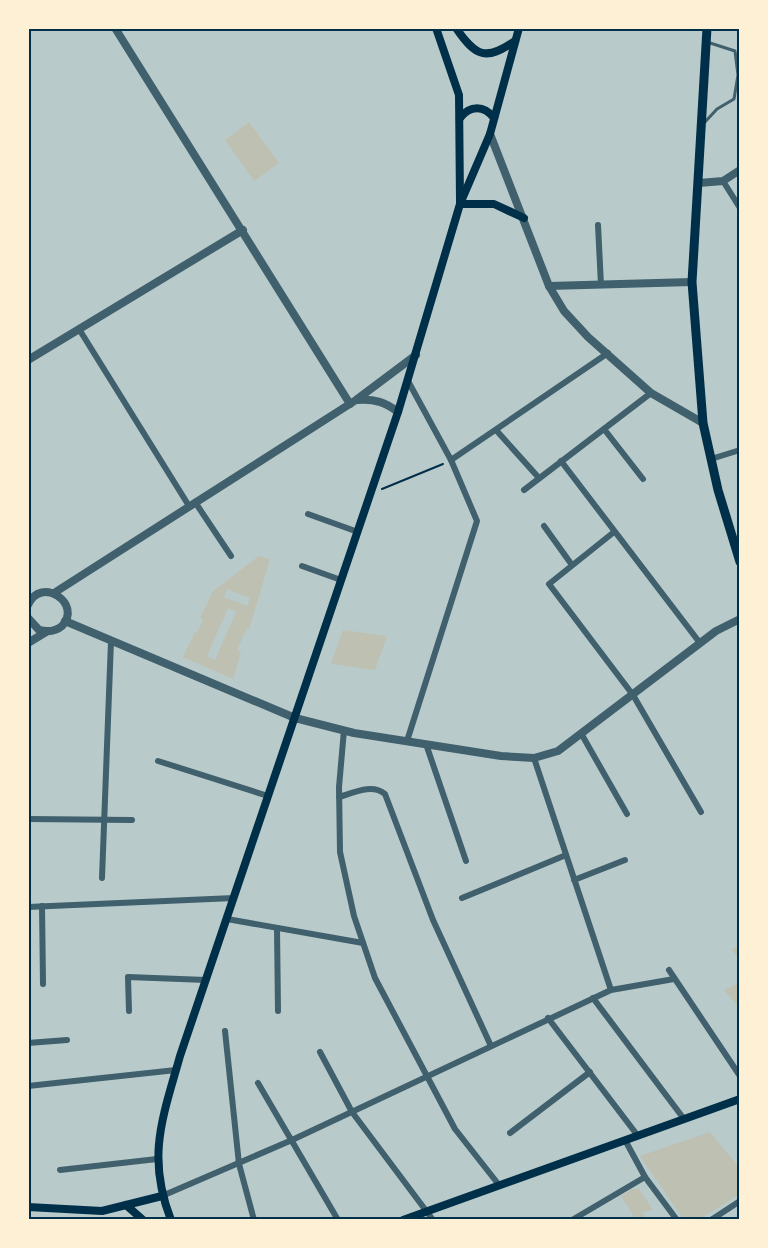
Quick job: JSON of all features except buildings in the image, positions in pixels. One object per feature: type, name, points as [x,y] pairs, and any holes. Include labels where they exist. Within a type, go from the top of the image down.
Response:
[{"type":"main road","points":[[436,28],[459,95],[460,204]]},
{"type":"main road","points":[[456,28],[474,50],[485,55],[497,53],[515,40]]},
{"type":"main road","points":[[171,1220],[162,1196],[157,1159],[161,1126],[176,1070],[398,412],[460,204],[490,134],[519,28]]},
{"type":"main road","points":[[706,28],[692,282],[703,423],[718,490],[740,562]]},
{"type":"main road","points":[[460,118],[470,109],[477,107],[484,108],[494,118]]},
{"type":"main road","points":[[460,204],[494,204],[524,218]]},
{"type":"main road","points":[[403,1220],[740,1099]]},
{"type":"main road","points":[[28,1207],[102,1211],[162,1196]]},
{"type":"main road","points":[[126,1205],[143,1220]]},
{"type":"street","points":[[115,28],[353,402]]},
{"type":"street","points":[[490,134],[549,286],[564,310],[651,393],[703,423]]},
{"type":"street","points":[[699,183],[723,180],[740,170]]},
{"type":"street","points":[[723,180],[740,208]]},
{"type":"street","points":[[598,225],[601,285]]},
{"type":"street","points":[[28,360],[243,230]]},
{"type":"street","points":[[549,286],[692,282]]},
{"type":"street","points":[[80,329],[192,504],[231,556]]},
{"type":"street","points":[[451,460],[608,353]]},
{"type":"street","points":[[28,605],[41,593],[54,593],[353,402],[417,354]]},
{"type":"street","points":[[406,741],[477,521],[451,460],[408,381]]},
{"type":"street","points":[[524,489],[651,393]]},
{"type":"street","points":[[353,402],[372,399],[387,403],[398,412]]},
{"type":"street","points":[[604,429],[643,479]]},
{"type":"street","points":[[496,430],[539,478]]},
{"type":"street","points":[[711,459],[740,450]]},
{"type":"street","points":[[561,462],[700,643]]},
{"type":"street","points":[[308,514],[358,532]]},
{"type":"street","points":[[544,526],[572,566]]},
{"type":"street","points":[[614,532],[549,584],[633,695],[701,812]]},
{"type":"street","points":[[302,566],[341,580]]},
{"type":"street","points":[[28,643],[46,632],[57,630],[65,621],[67,608],[65,602],[54,593]]},
{"type":"street","points":[[28,618],[34,626],[46,632]]},
{"type":"street","points":[[65,621],[165,661],[295,718],[344,730],[406,741],[534,758],[558,751],[582,735],[700,643],[740,619]]},
{"type":"street","points":[[102,878],[111,641]]},
{"type":"street","points":[[344,730],[339,797],[340,852],[363,943],[375,978],[455,1129],[499,1185]]},
{"type":"street","points":[[582,735],[627,814]]},
{"type":"street","points":[[426,744],[466,861]]},
{"type":"street","points":[[534,758],[611,990]]},
{"type":"street","points":[[158,761],[268,796]]},
{"type":"street","points":[[339,797],[372,788],[385,794],[433,920],[491,1046]]},
{"type":"street","points":[[28,819],[132,820]]},
{"type":"street","points":[[462,898],[566,855]]},
{"type":"street","points":[[574,880],[625,860]]},
{"type":"street","points":[[28,907],[234,898]]},
{"type":"street","points":[[42,906],[43,984]]},
{"type":"street","points":[[227,919],[363,943]]},
{"type":"street","points":[[277,928],[278,1011]]},
{"type":"street","points":[[669,970],[740,1076]]},
{"type":"street","points":[[129,1011],[128,977],[206,981]]},
{"type":"street","points":[[162,1196],[292,1140],[611,990],[674,979]]},
{"type":"street","points":[[593,998],[684,1119]]},
{"type":"street","points":[[548,1018],[638,1136]]},
{"type":"street","points":[[225,1031],[239,1164],[254,1220]]},
{"type":"street","points":[[28,1043],[67,1040]]},
{"type":"street","points":[[320,1053],[352,1112],[434,1220]]},
{"type":"street","points":[[28,1086],[176,1070]]},
{"type":"street","points":[[510,1133],[590,1072]]},
{"type":"street","points":[[258,1083],[338,1220]]},
{"type":"street","points":[[624,1140],[645,1177],[677,1220]]},
{"type":"street","points":[[60,1170],[157,1159]]},
{"type":"street","points":[[572,1220],[645,1177]]},
{"type":"street","points":[[711,1220],[740,1201]]},
{"type":"street","points":[[585,1212],[591,1220]]},
{"type":"lane","points":[[702,126],[717,109],[734,99],[738,75],[735,51],[706,42]]},
{"type":"path","points":[[370,494],[451,460]]},
{"type":"shaded area","points":[[28,29],[739,29],[739,1219],[29,1219]]}]
